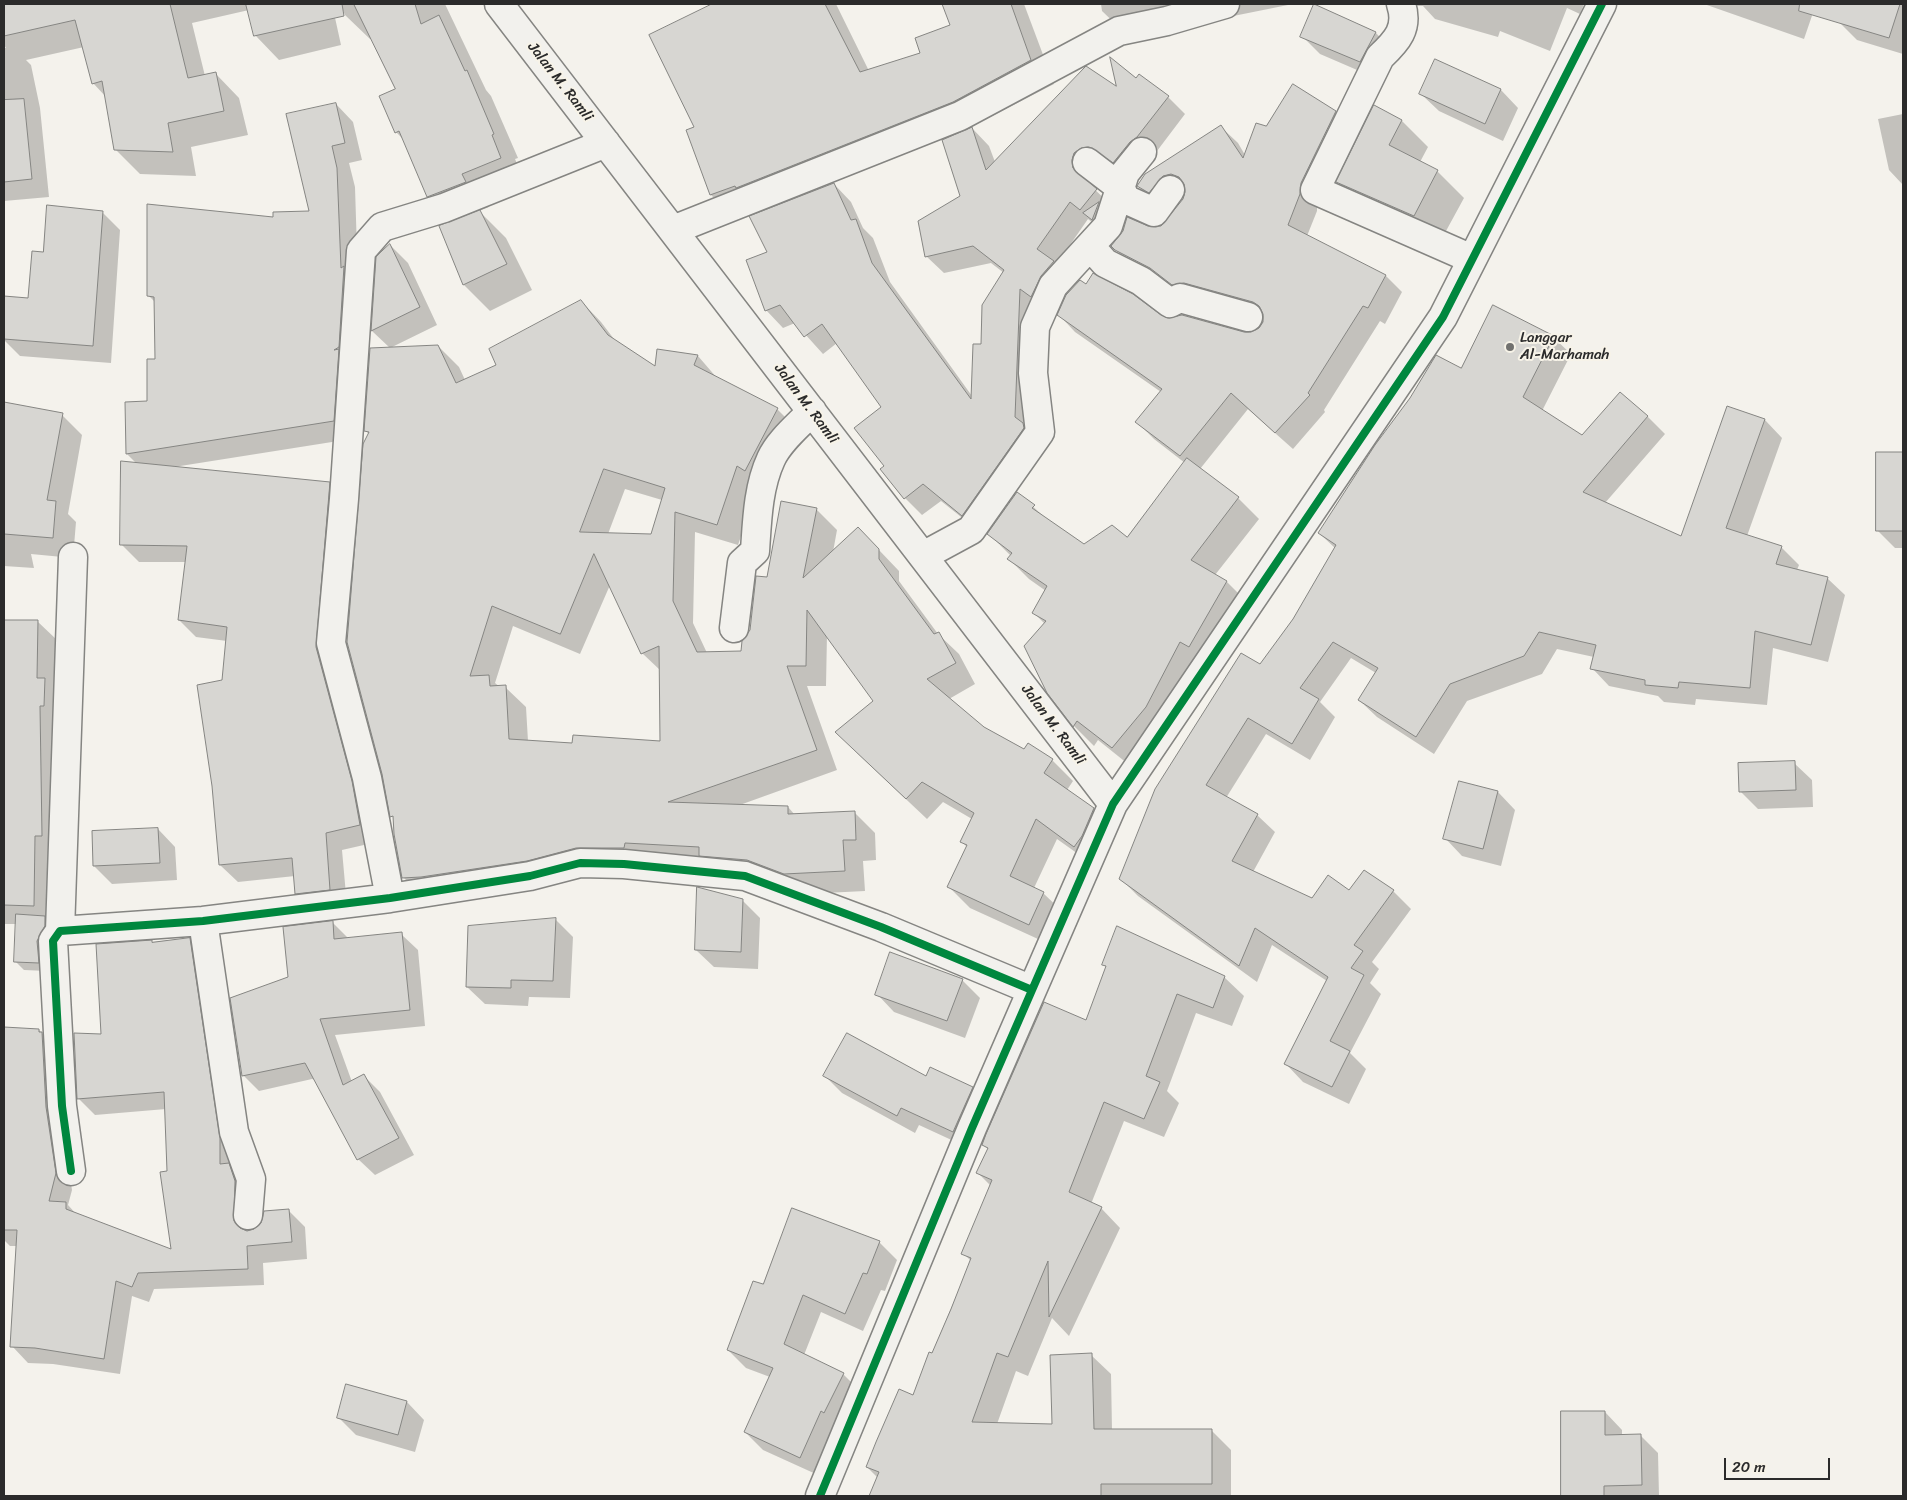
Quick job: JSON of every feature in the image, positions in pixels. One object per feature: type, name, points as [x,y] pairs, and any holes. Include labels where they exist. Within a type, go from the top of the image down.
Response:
[{"type":"street","name":"Jalan M. Ramli","points":[[499,4],[1113,804]]},
{"type":"street","points":[[673,230],[960,116],[1119,31],[1168,21],[1225,4]]},
{"type":"street","points":[[1401,4],[1404,14],[1398,40],[1380,57],[1315,190],[1472,260]]},
{"type":"street","points":[[820,1496],[968,1137],[1113,804],[1443,317],[1602,4]]},
{"type":"street","points":[[390,898],[367,778],[331,643],[344,499],[361,251],[382,227],[444,208],[606,143]]},
{"type":"street","points":[[922,556],[970,530],[1040,432],[1033,373],[1035,327],[1053,286],[1108,226],[1125,173],[1142,152]]},
{"type":"street","points":[[1087,162],[1121,188],[1125,199],[1154,212],[1170,190]]},
{"type":"street","points":[[1090,246],[1105,263],[1141,281],[1170,303],[1180,298],[1248,317]]},
{"type":"street","points":[[734,628],[742,563],[755,551],[763,483],[771,458],[812,411]]},
{"type":"street","points":[[72,1170],[62,1106],[53,941],[60,930],[73,557]]},
{"type":"street","points":[[60,930],[202,920],[390,898],[530,876],[580,863],[624,864],[745,876],[881,927],[1032,990]]},
{"type":"street","points":[[202,920],[234,1132],[251,1179],[248,1215]]},
{"type":"building","points":[[4,4],[170,4],[188,78],[216,72],[224,111],[168,123],[173,152],[114,150],[102,81],[92,84],[75,20],[4,36]]},
{"type":"building","points":[[246,4],[342,4],[344,16],[254,36]]},
{"type":"building","points":[[354,4],[415,4],[421,24],[439,15],[465,71],[467,70],[494,134],[492,135],[501,158],[462,174],[466,182],[427,197],[399,131],[395,133],[379,96],[395,89]]},
{"type":"building","points":[[712,4],[825,4],[860,72],[920,53],[915,38],[950,25],[942,4],[1011,4],[1031,60],[953,102],[736,188],[735,186],[710,195],[686,130],[694,127],[649,35]]},
{"type":"building","points":[[1314,4],[1376,32],[1360,62],[1300,37]]},
{"type":"building","points":[[1800,4],[1900,4],[1889,38],[1799,11]]},
{"type":"building","points":[[1110,57],[1136,78],[1139,74],[1169,96],[1137,137],[1130,142],[1113,163],[1089,147],[1081,148],[1074,153],[1072,160],[1073,168],[1097,189],[1080,210],[1070,202],[1037,249],[1054,261],[1041,276],[1031,297],[1020,289],[1015,417],[1023,423],[1024,428],[962,516],[923,484],[904,499],[880,469],[884,466],[854,428],[881,407],[822,324],[804,337],[780,305],[765,311],[746,260],[767,252],[749,216],[834,183],[851,220],[856,219],[872,263],[971,399],[973,344],[981,344],[982,305],[1004,270],[973,246],[925,257],[918,221],[960,196],[942,140],[972,127],[986,170],[1086,66],[1116,86]]},
{"type":"building","points":[[1435,59],[1501,89],[1485,124],[1419,94]]},
{"type":"building","points":[[1293,84],[1336,111],[1301,183],[1300,194],[1288,225],[1386,275],[1368,308],[1363,306],[1308,393],[1310,395],[1275,433],[1231,393],[1180,456],[1135,422],[1162,389],[1057,315],[1066,295],[1080,280],[1086,284],[1093,273],[1133,294],[1168,318],[1182,315],[1244,332],[1251,332],[1259,328],[1263,322],[1263,314],[1259,306],[1253,302],[1184,283],[1172,285],[1150,268],[1115,250],[1111,246],[1123,231],[1127,217],[1148,226],[1161,226],[1183,199],[1185,192],[1184,184],[1179,177],[1171,174],[1163,176],[1149,193],[1137,186],[1145,174],[1221,125],[1243,158],[1256,123],[1266,126]]},
{"type":"building","points":[[24,99],[32,179],[4,182],[4,100]]},
{"type":"building","points":[[336,103],[345,143],[332,146],[337,168],[341,268],[344,266],[339,347],[334,350],[339,349],[334,421],[126,454],[125,402],[147,401],[147,359],[155,359],[154,297],[147,296],[147,204],[273,217],[273,212],[309,211],[286,114]]},
{"type":"building","points":[[1374,105],[1402,120],[1389,145],[1438,170],[1414,216],[1336,182]]},
{"type":"building","points":[[1099,202],[1092,220],[1083,213]]},
{"type":"building","points":[[47,205],[103,211],[93,346],[4,339],[4,296],[28,298],[32,251],[43,252]]},
{"type":"building","points":[[480,210],[507,264],[463,285],[439,226]]},
{"type":"building","points":[[390,244],[420,307],[371,331],[376,257]]},
{"type":"building","points":[[581,300],[608,335],[655,366],[657,349],[698,355],[694,365],[778,408],[745,471],[737,466],[717,525],[675,512],[673,601],[697,652],[741,651],[742,641],[750,630],[756,576],[767,577],[781,501],[817,508],[803,578],[858,527],[879,549],[879,559],[934,634],[939,632],[956,663],[927,679],[984,727],[1024,749],[1028,743],[1053,759],[1044,773],[1094,808],[1082,836],[1074,847],[1036,819],[1010,876],[1044,892],[1029,925],[947,887],[967,845],[960,842],[974,813],[922,782],[906,799],[835,732],[873,701],[807,610],[806,666],[787,666],[817,750],[668,802],[788,806],[788,814],[855,811],[856,840],[843,840],[845,871],[784,874],[747,860],[699,856],[699,847],[625,843],[624,848],[576,848],[527,861],[421,877],[402,878],[394,834],[393,816],[390,817],[382,774],[347,642],[363,444],[369,432],[364,431],[370,348],[438,345],[456,383],[496,365],[489,349]],"holes":[[[604,469],[665,488],[651,534],[580,532]],[[594,554],[641,654],[659,646],[660,741],[573,735],[572,743],[509,739],[506,685],[490,686],[489,675],[470,676],[492,606],[560,634]]]},
{"type":"building","points":[[1493,305],[1554,336],[1523,397],[1582,435],[1620,392],[1648,416],[1583,492],[1681,536],[1727,406],[1765,419],[1726,528],[1782,546],[1776,564],[1828,577],[1811,645],[1755,631],[1750,688],[1679,682],[1678,688],[1645,685],[1645,680],[1590,669],[1596,645],[1539,632],[1524,656],[1450,684],[1416,737],[1358,700],[1378,668],[1333,642],[1300,688],[1319,699],[1292,744],[1248,718],[1206,785],[1258,814],[1232,861],[1312,898],[1328,875],[1349,890],[1364,870],[1394,890],[1354,945],[1363,951],[1351,968],[1364,975],[1330,1041],[1350,1051],[1332,1087],[1284,1064],[1328,977],[1255,928],[1239,966],[1119,879],[1155,789],[1241,653],[1260,664],[1293,619],[1336,545],[1318,533],[1375,445],[1410,398],[1436,355],[1461,368]]},
{"type":"building","points":[[4,402],[63,413],[47,500],[56,501],[53,538],[4,534]]},
{"type":"building","points":[[1876,452],[1903,452],[1903,531],[1876,531]]},
{"type":"building","points":[[1187,458],[1239,497],[1191,560],[1227,581],[1189,647],[1180,642],[1146,707],[1112,748],[1077,721],[1073,727],[1047,693],[1024,646],[1046,621],[1032,613],[1047,586],[1007,559],[1012,553],[987,534],[1017,492],[1035,505],[1032,508],[1084,544],[1112,525],[1127,537]]},
{"type":"building","points":[[121,461],[330,482],[316,647],[352,781],[360,825],[326,833],[330,890],[295,894],[292,858],[219,865],[212,786],[197,685],[222,680],[227,627],[178,620],[187,546],[120,545]]},
{"type":"building","points":[[4,620],[38,620],[37,678],[45,678],[44,706],[40,706],[42,836],[35,836],[34,906],[4,905]]},
{"type":"building","points":[[1795,761],[1796,790],[1739,792],[1738,763]]},
{"type":"building","points":[[1459,781],[1498,791],[1483,849],[1443,839]]},
{"type":"building","points":[[158,828],[160,863],[93,866],[92,831]]},
{"type":"building","points":[[697,887],[743,899],[741,952],[695,950]]},
{"type":"building","points":[[16,914],[45,916],[45,926],[37,941],[39,963],[14,962]]},
{"type":"building","points":[[556,918],[553,981],[511,980],[511,988],[466,987],[468,926]]},
{"type":"building","points":[[333,921],[334,939],[402,932],[410,1010],[320,1019],[343,1085],[364,1074],[399,1138],[357,1160],[305,1063],[242,1076],[230,998],[288,977],[283,927]]},
{"type":"building","points":[[1117,926],[1225,976],[1213,1008],[1177,994],[1146,1076],[1160,1082],[1144,1119],[1104,1102],[1069,1192],[1102,1207],[1049,1317],[1048,1261],[1008,1357],[997,1353],[972,1422],[1052,1424],[1050,1355],[1092,1353],[1094,1429],[1212,1429],[1212,1484],[1101,1484],[1101,1496],[869,1496],[879,1472],[866,1467],[876,1442],[899,1389],[913,1395],[929,1352],[932,1353],[971,1258],[961,1254],[992,1180],[976,1173],[988,1148],[982,1145],[986,1134],[1044,1002],[1086,1020],[1106,966],[1102,965]]},
{"type":"building","points":[[190,938],[220,1138],[220,1164],[229,1163],[235,1181],[234,1221],[240,1228],[247,1231],[254,1229],[261,1223],[264,1211],[289,1209],[292,1242],[247,1246],[248,1269],[138,1273],[132,1287],[116,1281],[104,1359],[35,1348],[10,1347],[17,1230],[4,1230],[4,1027],[39,1029],[39,1032],[42,1032],[46,1107],[56,1173],[49,1201],[66,1202],[66,1209],[171,1249],[160,1172],[167,1171],[164,1092],[77,1099],[74,1033],[101,1034],[96,944],[152,940],[152,942]]},
{"type":"building","points":[[890,952],[963,979],[947,1021],[875,995]]},
{"type":"building","points":[[847,1033],[926,1076],[930,1067],[973,1087],[953,1132],[901,1108],[897,1116],[823,1076]]},
{"type":"building","points":[[792,1208],[880,1241],[867,1274],[863,1273],[845,1314],[803,1295],[784,1344],[844,1373],[824,1413],[821,1411],[800,1458],[744,1432],[773,1368],[727,1350],[753,1281],[763,1284]]},
{"type":"building","points":[[346,1384],[407,1401],[398,1435],[337,1418]]},
{"type":"building","points":[[1561,1411],[1605,1411],[1605,1435],[1641,1434],[1642,1485],[1604,1486],[1604,1496],[1561,1496]]},
{"type":"cycle path","points":[[820,1496],[972,1128],[1113,804],[1443,317],[1602,4]]},
{"type":"cycle path","points":[[71,1171],[62,1106],[53,941],[60,931],[203,921],[390,898],[530,876],[580,863],[624,864],[745,876],[881,927],[1032,990]]},
{"type":"place","name":"Langgar Al-Marhamah","points":[[1510,347]]}]
